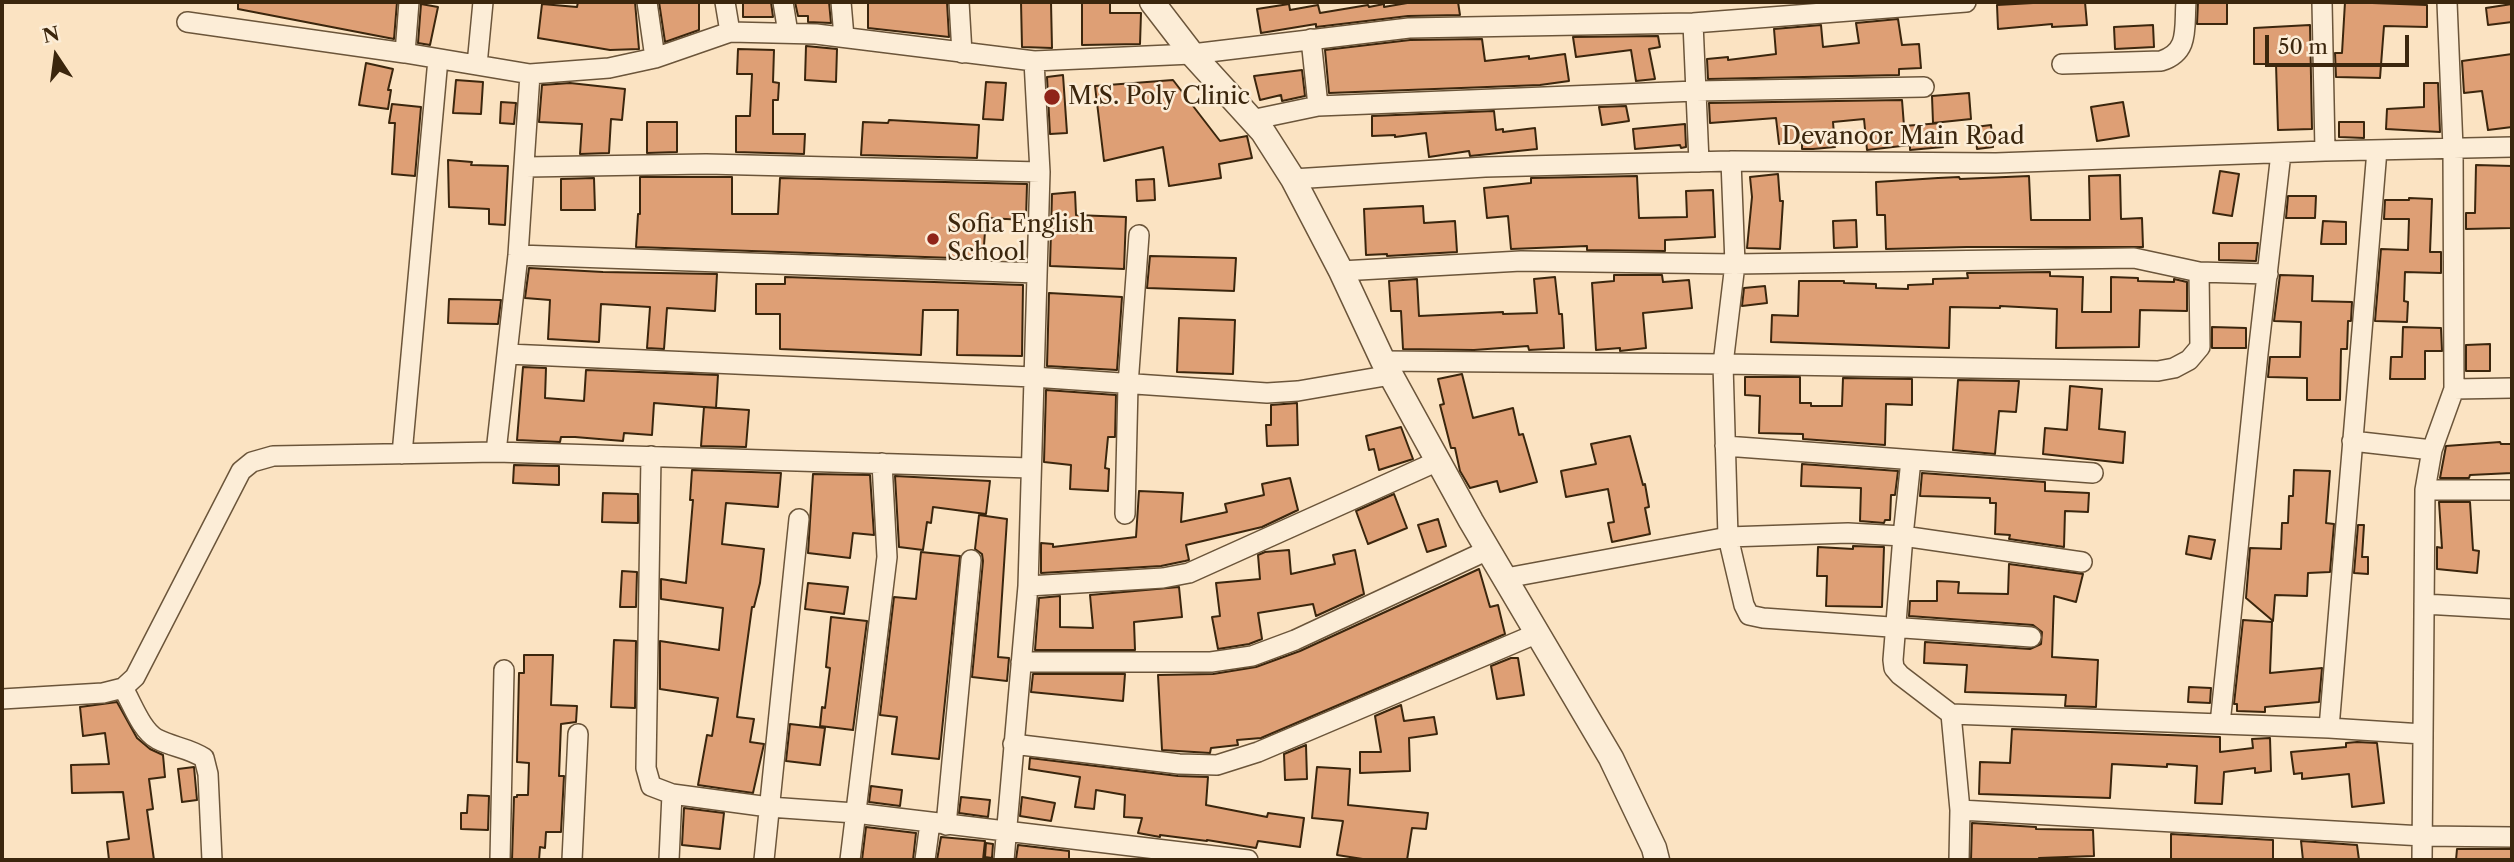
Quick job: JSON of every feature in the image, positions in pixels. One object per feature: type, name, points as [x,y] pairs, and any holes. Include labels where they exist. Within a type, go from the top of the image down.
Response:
[{"type":"street","points":[[405,53],[409,2]]},
{"type":"street","points":[[477,65],[483,2]]},
{"type":"street","points":[[647,2],[655,58]]},
{"type":"street","points":[[725,2],[730,32]]},
{"type":"street","points":[[783,2],[788,33]]},
{"type":"street","points":[[841,2],[844,37]]},
{"type":"street","points":[[959,2],[962,53]]},
{"type":"street","points":[[1152,2],[1192,54],[1263,132],[1293,179],[1387,368],[1438,461],[1611,758],[1654,848],[1657,860]]},
{"type":"street","points":[[187,22],[530,74],[609,68],[655,58],[730,32],[844,37],[1034,61],[1192,54],[1409,28],[1693,23],[1966,2]]},
{"type":"street","points":[[2062,64],[2161,61],[2175,57],[2183,44],[2186,2]]},
{"type":"street","points":[[2322,2],[2325,151]]},
{"type":"street","points":[[2422,860],[2425,490],[2432,450],[2454,388],[2453,148],[2447,2]]},
{"type":"street","points":[[1693,23],[1699,162]]},
{"type":"street","points":[[1311,39],[1318,106]]},
{"type":"street","points":[[402,454],[438,59]]},
{"type":"street","points":[[1003,860],[1028,586],[1040,172],[1034,61]]},
{"type":"street","points":[[496,452],[526,167],[530,74]]},
{"type":"street","points":[[1251,120],[1318,106],[1696,91],[1924,86]]},
{"type":"street","name":"Devanoor Main Road","points":[[1293,179],[1485,167],[1731,161],[1996,163],[2512,147]]},
{"type":"street","points":[[2329,728],[2377,150]]},
{"type":"street","points":[[2220,724],[2281,153]]},
{"type":"street","points":[[1731,161],[1735,264],[1723,364],[1728,537],[1744,605],[1749,615],[2031,637]]},
{"type":"street","points":[[526,167],[705,164],[1040,172]]},
{"type":"street","points":[[1125,514],[1128,385],[1139,235]]},
{"type":"street","points":[[518,255],[1037,273]]},
{"type":"street","points":[[1341,271],[1521,261],[1735,264],[2134,258],[2199,272],[2268,274]]},
{"type":"street","points":[[507,354],[1033,377],[1267,393],[1298,391],[1387,368],[1723,364],[2158,371],[2174,368],[2189,360],[2200,347],[2199,272]]},
{"type":"street","points":[[2454,388],[2512,388]]},
{"type":"street","points":[[2352,441],[2432,450]]},
{"type":"street","points":[[1725,446],[2093,473]]},
{"type":"street","points":[[2,699],[103,693],[123,688],[135,677],[241,471],[252,462],[273,456],[496,452],[1031,468]]},
{"type":"street","points":[[651,456],[646,768],[651,786],[672,794],[769,807],[855,813],[1248,860]]},
{"type":"street","points":[[1912,460],[1895,626],[1894,668],[1900,676],[1951,714],[2423,734]]},
{"type":"street","points":[[1028,586],[1163,578],[1189,573],[1438,461]]},
{"type":"street","points":[[850,860],[887,556],[882,463]]},
{"type":"street","points":[[2425,490],[2512,490]]},
{"type":"street","points":[[764,860],[799,519]]},
{"type":"street","points":[[1506,578],[1728,537],[1848,533],[1903,536],[2082,562]]},
{"type":"street","points":[[1021,662],[1211,662],[1252,656],[1294,640],[1488,550]]},
{"type":"street","points":[[925,860],[938,824],[971,560]]},
{"type":"street","points":[[2424,604],[2512,609]]},
{"type":"street","points":[[1013,744],[1179,764],[1217,765],[1258,752],[1538,633]]},
{"type":"street","points":[[500,860],[504,670]]},
{"type":"street","points":[[123,688],[145,727],[154,737],[192,750],[204,758],[208,774],[212,860]]},
{"type":"street","points":[[1951,714],[1960,810],[1959,860]]},
{"type":"street","points":[[572,860],[578,734]]},
{"type":"street","points":[[669,860],[672,794]]},
{"type":"street","points":[[1960,810],[2423,836],[2512,837]]},
{"type":"building","points":[[238,2],[397,2],[394,39],[238,9]]},
{"type":"building","points":[[578,2],[635,2],[639,49],[610,50],[538,38],[542,4],[577,7]]},
{"type":"building","points":[[659,2],[699,2],[699,30],[665,42]]},
{"type":"building","points":[[743,2],[771,2],[773,17],[743,17]]},
{"type":"building","points":[[795,2],[829,2],[831,23],[808,22],[808,16],[798,16]]},
{"type":"building","points":[[868,2],[947,2],[949,37],[868,28]]},
{"type":"building","points":[[1021,2],[1051,2],[1052,48],[1022,47]]},
{"type":"building","points":[[1082,2],[1110,2],[1110,13],[1141,13],[1140,44],[1082,45]]},
{"type":"building","points":[[1413,2],[1458,2],[1460,15],[1408,16],[1316,27],[1316,24],[1261,33],[1257,9],[1289,4],[1290,10],[1318,5],[1320,13],[1368,5],[1384,4],[1384,7]]},
{"type":"building","points":[[2085,2],[2087,25],[2052,27],[2052,24],[1998,29],[1997,5]]},
{"type":"building","points":[[2198,2],[2227,2],[2227,24],[2197,24]]},
{"type":"building","points":[[2345,2],[2427,5],[2427,27],[2384,26],[2380,78],[2336,77],[2335,53],[2342,53]]},
{"type":"building","points":[[421,4],[438,7],[430,45],[418,43]]},
{"type":"building","points":[[2512,4],[2512,22],[2488,25],[2486,8]]},
{"type":"building","points":[[1898,19],[1902,45],[1919,44],[1921,68],[1899,69],[1899,75],[1708,79],[1707,59],[1728,57],[1728,60],[1776,54],[1774,29],[1821,25],[1823,47],[1859,43],[1856,23]]},
{"type":"building","points":[[2153,25],[2154,47],[2115,49],[2114,27]]},
{"type":"building","points":[[2310,25],[2312,129],[2278,130],[2276,64],[2254,64],[2254,28]]},
{"type":"building","points":[[1658,36],[1660,47],[1649,49],[1655,79],[1636,81],[1631,50],[1576,57],[1573,37]]},
{"type":"building","points":[[1482,39],[1485,61],[1565,54],[1569,81],[1540,85],[1329,93],[1325,50],[1410,40]]},
{"type":"building","points":[[806,46],[837,49],[836,82],[805,80]]},
{"type":"building","points":[[738,49],[774,50],[773,82],[779,83],[778,100],[773,100],[773,134],[805,134],[804,154],[736,152],[736,116],[750,116],[752,74],[737,74]]},
{"type":"building","points":[[2512,54],[2512,127],[2488,130],[2482,91],[2464,93],[2462,61]]},
{"type":"building","points":[[366,63],[393,69],[388,90],[391,90],[388,109],[359,105]]},
{"type":"building","points":[[1302,70],[1305,96],[1282,101],[1281,95],[1260,100],[1254,76]]},
{"type":"building","points":[[1063,75],[1067,133],[1050,134],[1047,77]]},
{"type":"building","points":[[456,80],[483,82],[481,114],[453,113]]},
{"type":"building","points":[[1173,80],[1220,141],[1247,136],[1252,158],[1219,164],[1221,178],[1169,186],[1163,147],[1104,161],[1095,86]]},
{"type":"building","points":[[986,82],[1006,83],[1003,120],[983,119]]},
{"type":"building","points":[[570,83],[625,89],[622,120],[611,119],[609,153],[580,154],[582,124],[539,122],[542,85]]},
{"type":"building","points":[[2424,83],[2438,83],[2440,132],[2386,129],[2387,109],[2424,107]]},
{"type":"building","points":[[1969,93],[1971,119],[1933,123],[1932,96]]},
{"type":"building","points":[[1902,100],[1904,126],[1941,123],[1943,147],[1910,150],[1910,145],[1867,150],[1864,119],[1833,122],[1835,147],[1813,149],[1802,149],[1802,142],[1779,144],[1776,118],[1710,123],[1709,103]]},
{"type":"building","points":[[501,102],[516,103],[514,124],[500,123]]},
{"type":"building","points":[[2123,102],[2129,136],[2097,141],[2091,107]]},
{"type":"building","points":[[392,104],[421,107],[415,176],[392,174],[395,123],[389,123]]},
{"type":"building","points":[[1626,106],[1629,121],[1602,125],[1599,107]]},
{"type":"building","points":[[1494,111],[1496,130],[1503,129],[1503,132],[1535,128],[1537,149],[1470,156],[1469,151],[1429,157],[1426,133],[1395,137],[1372,136],[1372,116]]},
{"type":"building","points":[[889,120],[979,125],[977,158],[861,155],[863,122],[888,123]]},
{"type":"building","points":[[647,122],[677,122],[677,152],[647,153]]},
{"type":"building","points":[[2339,122],[2364,122],[2364,138],[2339,137]]},
{"type":"building","points":[[1685,124],[1686,147],[1681,148],[1680,145],[1635,149],[1633,129]]},
{"type":"building","points":[[1991,125],[1993,147],[1977,149],[1975,127]]},
{"type":"building","points":[[448,160],[472,162],[471,165],[508,166],[505,225],[489,224],[489,209],[449,207]]},
{"type":"building","points":[[2476,165],[2512,166],[2512,228],[2466,229],[2466,213],[2475,213]]},
{"type":"building","points":[[2220,171],[2239,174],[2232,216],[2213,213]]},
{"type":"building","points":[[1778,174],[1780,201],[1783,201],[1780,249],[1747,248],[1752,197],[1750,177]]},
{"type":"building","points":[[2120,175],[2121,219],[2142,218],[2143,247],[1886,249],[1885,215],[1877,215],[1876,182],[2029,176],[2031,220],[2090,220],[2089,176]]},
{"type":"building","points":[[1637,176],[1639,218],[1687,217],[1686,191],[1713,190],[1715,237],[1665,240],[1665,251],[1587,250],[1587,246],[1511,249],[1508,216],[1487,218],[1484,188],[1531,183],[1531,178]]},
{"type":"building","points":[[640,177],[732,177],[732,214],[778,214],[780,178],[1027,184],[1026,220],[986,218],[983,259],[636,247],[640,214]]},
{"type":"building","points":[[594,178],[595,210],[561,210],[561,179]]},
{"type":"building","points":[[1154,179],[1155,200],[1137,201],[1136,180]]},
{"type":"building","points":[[1075,192],[1076,215],[1126,217],[1124,269],[1050,266],[1052,194]]},
{"type":"building","points":[[2288,196],[2316,196],[2315,218],[2286,218]]},
{"type":"building","points":[[2432,199],[2430,252],[2441,252],[2441,273],[2405,272],[2404,301],[2408,302],[2407,322],[2375,321],[2381,249],[2408,250],[2409,219],[2384,219],[2385,200]]},
{"type":"building","points":[[1423,206],[1424,223],[1455,221],[1457,252],[1366,255],[1364,209]]},
{"type":"building","points":[[1856,220],[1857,247],[1834,248],[1833,221]]},
{"type":"building","points":[[2323,221],[2346,222],[2346,244],[2321,244]]},
{"type":"building","points":[[2219,243],[2258,243],[2256,261],[2219,260]]},
{"type":"building","points":[[1150,256],[1236,258],[1234,291],[1147,288]]},
{"type":"building","points":[[529,268],[717,274],[715,311],[667,308],[664,349],[647,348],[650,307],[601,304],[599,342],[548,339],[550,300],[525,298]]},
{"type":"building","points":[[2050,272],[2050,276],[2083,277],[2082,312],[2111,312],[2111,277],[2138,278],[2138,281],[2174,282],[2174,279],[2187,282],[2187,311],[2140,310],[2139,347],[2056,348],[2057,309],[2000,306],[1950,307],[1949,348],[1771,342],[1772,315],[1798,316],[1799,281],[1844,281],[1876,284],[1876,288],[1908,289],[1908,285],[1933,284],[1933,279],[1968,278],[1967,273]]},
{"type":"building","points":[[1614,275],[1662,275],[1663,282],[1689,280],[1692,308],[1643,313],[1646,348],[1596,350],[1592,283],[1614,281]]},
{"type":"building","points":[[2280,275],[2313,276],[2312,301],[2352,302],[2347,349],[2341,349],[2340,400],[2307,400],[2307,378],[2268,377],[2270,357],[2300,357],[2301,322],[2274,321]]},
{"type":"building","points":[[785,277],[1023,285],[1022,356],[957,355],[958,310],[923,310],[921,355],[780,349],[780,314],[756,314],[756,284],[785,284]]},
{"type":"building","points":[[1555,277],[1559,314],[1562,314],[1564,348],[1529,350],[1528,346],[1474,350],[1403,349],[1401,311],[1391,311],[1389,281],[1417,279],[1419,316],[1503,314],[1537,313],[1534,279]]},
{"type":"building","points":[[1765,286],[1767,303],[1742,306],[1744,288]]},
{"type":"building","points":[[1049,293],[1122,297],[1117,370],[1047,366]]},
{"type":"building","points":[[449,299],[501,300],[498,324],[448,323]]},
{"type":"building","points":[[1179,318],[1235,320],[1233,374],[1177,372]]},
{"type":"building","points":[[2212,327],[2246,328],[2246,348],[2212,348]]},
{"type":"building","points":[[2403,327],[2441,328],[2442,351],[2425,351],[2425,379],[2390,379],[2391,357],[2402,357]]},
{"type":"building","points":[[2490,344],[2490,371],[2466,371],[2466,345]]},
{"type":"building","points":[[523,367],[546,368],[545,398],[584,401],[586,370],[718,375],[716,408],[654,403],[652,435],[624,433],[623,441],[575,437],[561,437],[560,442],[517,440]]},
{"type":"building","points":[[1462,374],[1473,418],[1513,408],[1519,435],[1523,434],[1537,482],[1500,492],[1497,481],[1470,488],[1460,471],[1455,448],[1451,448],[1440,405],[1444,404],[1438,379]]},
{"type":"building","points":[[1745,377],[1800,377],[1800,403],[1811,403],[1811,406],[1842,406],[1843,378],[1912,379],[1912,405],[1886,404],[1885,445],[1803,439],[1803,434],[1759,433],[1760,396],[1745,395]]},
{"type":"building","points":[[1958,380],[2019,381],[2016,412],[1999,411],[1995,454],[1953,450]]},
{"type":"building","points":[[2070,386],[2102,389],[2099,429],[2125,432],[2123,463],[2043,454],[2045,428],[2067,430]]},
{"type":"building","points":[[1046,390],[1116,395],[1115,437],[1108,437],[1105,468],[1109,469],[1108,491],[1070,489],[1071,465],[1044,462]]},
{"type":"building","points":[[1297,403],[1298,445],[1267,446],[1266,425],[1271,425],[1271,405]]},
{"type":"building","points":[[704,407],[749,410],[746,447],[701,446]]},
{"type":"building","points":[[1401,427],[1413,459],[1379,470],[1374,449],[1369,450],[1366,436]]},
{"type":"building","points":[[1630,436],[1643,485],[1645,484],[1649,507],[1645,508],[1650,534],[1612,542],[1608,523],[1614,522],[1608,489],[1566,497],[1561,471],[1596,464],[1591,444]]},
{"type":"building","points":[[2500,442],[2512,444],[2512,473],[2440,478],[2446,446]]},
{"type":"building","points":[[1802,464],[1898,471],[1895,495],[1891,495],[1890,520],[1885,520],[1884,523],[1860,521],[1861,488],[1801,486]]},
{"type":"building","points":[[514,465],[559,466],[559,485],[513,483]]},
{"type":"building","points":[[692,470],[781,473],[778,507],[726,503],[722,544],[764,549],[760,583],[752,607],[737,717],[754,719],[750,742],[764,744],[753,793],[698,785],[707,735],[712,736],[718,698],[660,689],[660,641],[719,650],[723,608],[661,599],[661,579],[686,583],[693,500],[690,500]]},
{"type":"building","points":[[2294,470],[2330,471],[2326,523],[2334,524],[2330,572],[2308,573],[2307,596],[2275,595],[2273,621],[2246,598],[2250,548],[2281,549],[2282,523],[2288,523],[2289,496],[2293,496]]},
{"type":"building","points":[[1922,473],[2045,482],[2045,491],[2089,493],[2088,512],[2065,511],[2064,547],[2009,539],[2010,535],[1995,534],[1996,503],[1990,503],[1990,498],[1920,496]]},
{"type":"building","points":[[813,474],[870,475],[874,535],[853,533],[850,558],[808,553]]},
{"type":"building","points":[[895,476],[990,481],[986,514],[933,507],[931,523],[927,522],[923,550],[899,547]]},
{"type":"building","points":[[1290,478],[1298,510],[1262,527],[1186,545],[1189,560],[1161,566],[1041,573],[1041,543],[1053,544],[1053,547],[1136,537],[1139,491],[1183,493],[1181,522],[1227,512],[1225,504],[1264,495],[1262,484]]},
{"type":"building","points":[[603,493],[638,494],[638,523],[602,522]]},
{"type":"building","points":[[1394,494],[1407,528],[1368,544],[1356,511]]},
{"type":"building","points":[[2439,502],[2470,502],[2473,550],[2479,551],[2477,573],[2437,569],[2437,547],[2442,548]]},
{"type":"building","points":[[979,515],[1007,519],[998,657],[1009,658],[1007,681],[972,677],[983,561],[982,554],[975,549]]},
{"type":"building","points":[[1438,519],[1446,546],[1427,552],[1418,525]]},
{"type":"building","points":[[2358,525],[2364,525],[2362,557],[2368,557],[2368,574],[2354,573]]},
{"type":"building","points":[[2189,536],[2215,540],[2211,559],[2186,554]]},
{"type":"building","points":[[1853,546],[1884,547],[1882,607],[1826,606],[1827,576],[1817,576],[1818,547],[1853,549]]},
{"type":"building","points":[[1289,550],[1291,574],[1335,564],[1333,555],[1355,550],[1364,594],[1316,616],[1313,604],[1258,613],[1262,639],[1218,649],[1212,617],[1220,616],[1216,583],[1260,579],[1258,555]]},
{"type":"building","points":[[921,552],[960,556],[939,759],[892,754],[897,717],[880,715],[894,597],[916,599]]},
{"type":"building","points":[[2009,564],[2083,574],[2076,602],[2054,596],[2052,657],[2098,660],[2096,707],[2065,706],[2066,695],[1965,692],[1967,665],[1924,663],[1925,642],[2030,649],[2041,644],[2042,632],[2033,625],[1909,616],[1910,601],[1937,601],[1937,581],[1959,582],[1958,593],[2008,594]]},
{"type":"building","points":[[1479,569],[1490,607],[1498,605],[1505,634],[1261,738],[1237,740],[1238,745],[1211,748],[1210,753],[1162,750],[1158,675],[1213,674],[1256,667],[1300,651]]},
{"type":"building","points":[[622,571],[637,572],[636,607],[620,607]]},
{"type":"building","points":[[808,583],[848,587],[844,614],[805,609]]},
{"type":"building","points":[[1179,587],[1182,617],[1134,622],[1135,650],[1035,650],[1039,598],[1060,596],[1060,627],[1093,628],[1090,595]]},
{"type":"building","points":[[831,617],[867,621],[853,730],[820,726],[830,668],[826,667]]},
{"type":"building","points":[[2243,620],[2272,622],[2270,673],[2322,668],[2319,702],[2265,707],[2265,712],[2237,711],[2237,704],[2234,704]]},
{"type":"building","points":[[614,640],[636,641],[635,708],[611,707]]},
{"type":"building","points":[[524,655],[553,655],[551,705],[577,706],[576,722],[561,724],[559,776],[564,776],[561,832],[546,832],[545,848],[540,847],[539,860],[512,860],[514,797],[528,795],[529,763],[517,762],[519,673],[524,673]]},
{"type":"building","points":[[1518,658],[1524,695],[1497,699],[1491,666]]},
{"type":"building","points":[[1033,674],[1125,674],[1123,701],[1031,692]]},
{"type":"building","points":[[2189,687],[2211,688],[2210,703],[2188,702]]},
{"type":"building","points":[[117,702],[137,738],[163,755],[165,777],[149,779],[153,809],[147,810],[154,860],[109,860],[107,842],[129,839],[123,792],[72,793],[71,765],[109,764],[105,733],[83,736],[80,707]]},
{"type":"building","points":[[1401,705],[1404,721],[1434,717],[1437,734],[1409,738],[1410,771],[1360,773],[1360,752],[1381,752],[1375,716]]},
{"type":"building","points":[[790,724],[825,728],[820,765],[786,761]]},
{"type":"building","points":[[2012,729],[2220,737],[2220,752],[2253,748],[2252,739],[2270,738],[2271,771],[2255,773],[2255,768],[2224,772],[2222,804],[2195,803],[2197,766],[2167,764],[2167,767],[2112,764],[2110,798],[1979,794],[1980,762],[2010,763]]},
{"type":"building","points":[[2346,743],[2377,743],[2384,803],[2352,807],[2349,774],[2302,779],[2302,773],[2294,774],[2291,752],[2346,747]]},
{"type":"building","points":[[1306,745],[1307,779],[1285,780],[1284,754]]},
{"type":"building","points":[[1030,758],[1178,776],[1208,777],[1206,805],[1267,817],[1268,813],[1304,818],[1300,847],[1258,841],[1256,848],[1138,833],[1142,818],[1124,817],[1125,795],[1096,790],[1094,809],[1075,807],[1080,777],[1029,769]]},
{"type":"building","points":[[194,767],[197,800],[182,802],[178,769]]},
{"type":"building","points":[[1317,767],[1350,769],[1348,805],[1428,813],[1426,829],[1412,828],[1407,860],[1369,860],[1337,855],[1343,821],[1312,818]]},
{"type":"building","points":[[871,786],[902,790],[900,806],[869,802]]},
{"type":"building","points":[[468,795],[489,796],[488,830],[461,829],[461,813],[467,813]]},
{"type":"building","points":[[961,797],[990,800],[988,817],[959,813]]},
{"type":"building","points":[[1022,797],[1055,803],[1051,821],[1020,816]]},
{"type":"building","points":[[684,808],[724,813],[720,849],[682,845]]},
{"type":"building","points":[[1972,823],[2036,829],[2093,830],[2094,856],[2039,860],[1971,860]]},
{"type":"building","points":[[866,827],[916,833],[913,860],[862,860]]},
{"type":"building","points":[[2171,834],[2273,840],[2273,860],[2171,859]]},
{"type":"building","points":[[941,837],[985,841],[983,860],[937,860]]},
{"type":"building","points":[[2301,841],[2357,845],[2359,860],[2303,860]]},
{"type":"building","points":[[986,843],[993,844],[992,858],[985,857]]},
{"type":"building","points":[[1018,845],[1069,851],[1069,860],[1016,859]]},
{"type":"building","points":[[2457,849],[2512,849],[2512,860],[2456,860]]},
{"type":"place","name":"M.S. Poly Clinic","points":[[1052,97]]},
{"type":"place","name":"Sofia English School","points":[[933,239]]}]
